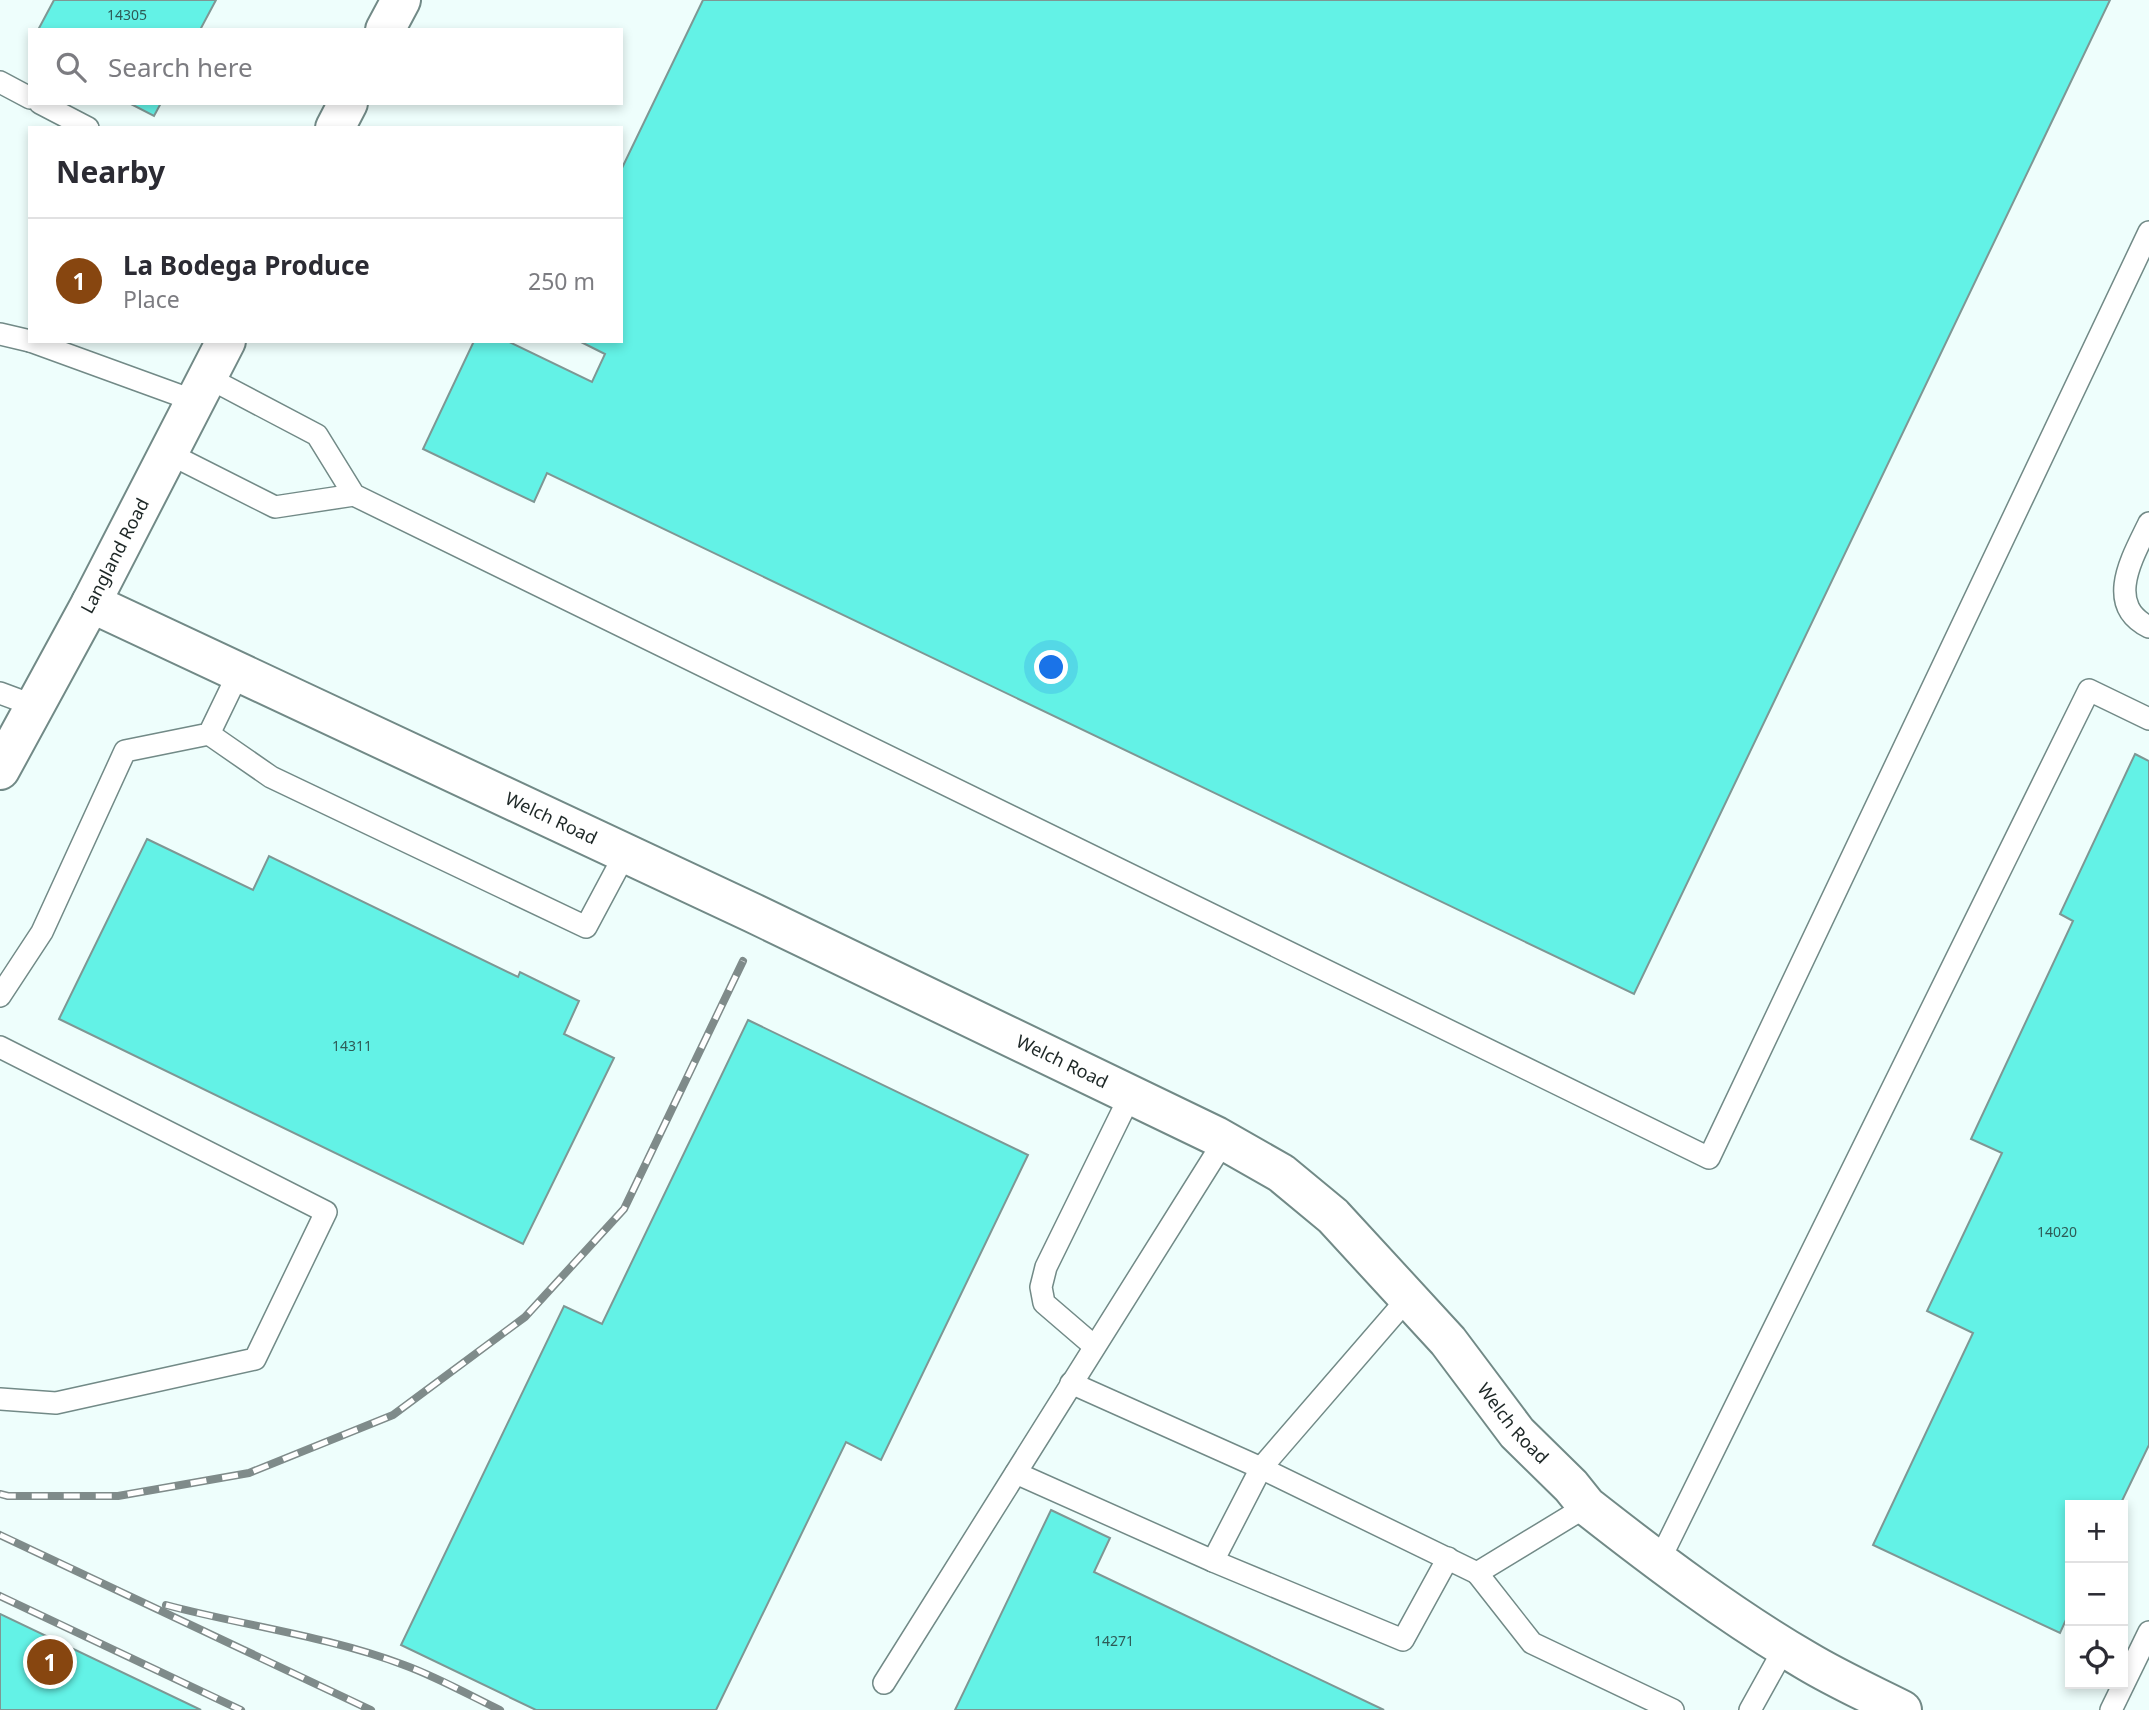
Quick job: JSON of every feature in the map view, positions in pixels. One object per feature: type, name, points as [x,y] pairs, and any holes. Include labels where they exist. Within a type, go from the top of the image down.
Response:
[{"type":"street","points":[[386,28],[401,0]]},
{"type":"street","points":[[336,126],[347,105]]},
{"type":"street","name":"Langland Road","points":[[0,770],[17,699],[91,603],[225,343]]},
{"type":"street","name":"Welch Road","points":[[91,603],[1224,1140],[1281,1173],[1333,1216],[1448,1341],[1517,1433],[1571,1486],[1587,1506],[1713,1600],[1808,1662],[1902,1710]]},
{"type":"lane","points":[[0,82],[28,97]]},
{"type":"lane","points":[[44,105],[84,126]]},
{"type":"lane","points":[[37,343],[201,389],[317,435],[354,495],[1709,1158],[2149,232]]},
{"type":"lane","points":[[0,334],[28,341]]},
{"type":"lane","points":[[168,453],[275,508],[354,495]]},
{"type":"lane","points":[[2149,523],[2125,573],[2124,594],[2132,614],[2149,627]]},
{"type":"lane","points":[[209,734],[239,672]]},
{"type":"lane","points":[[1659,1561],[2090,690],[2149,719]]},
{"type":"lane","points":[[0,996],[42,932],[125,751],[209,734],[271,777],[586,927],[625,854]]},
{"type":"lane","points":[[0,1047],[326,1212],[255,1359],[56,1403],[0,1399]]},
{"type":"lane","points":[[1094,1346],[1044,1303],[1041,1287],[1045,1266],[1130,1096]]},
{"type":"lane","points":[[884,1683],[1224,1140]]},
{"type":"lane","points":[[1213,1561],[1261,1468],[1408,1298]]},
{"type":"lane","points":[[1071,1383],[1261,1468],[1477,1573],[1532,1643],[1673,1710]]},
{"type":"lane","points":[[1016,1474],[1213,1561],[1403,1640],[1448,1558]]},
{"type":"lane","points":[[1477,1573],[1587,1506]]},
{"type":"lane","points":[[2111,1710],[2149,1632]]},
{"type":"lane","points":[[1750,1710],[1785,1647]]},
{"type":"building","points":[[54,0],[216,0],[201,28],[39,28]]},
{"type":"building","points":[[703,0],[2110,0],[1634,994],[547,473],[534,502],[423,449],[473,343],[511,343],[592,382],[605,354],[583,343],[623,343],[623,166]]},
{"type":"building","points":[[133,105],[160,105],[154,116]]},
{"type":"building","points":[[2135,754],[2149,761],[2149,1445],[2122,1500],[2065,1500],[2065,1622],[2060,1633],[1873,1545],[1973,1333],[1927,1311],[2002,1153],[1971,1139],[2073,921],[2060,914]]},
{"type":"building","points":[[147,839],[253,890],[269,856],[518,977],[520,972],[579,1001],[564,1034],[614,1058],[523,1244],[59,1019]]},
{"type":"building","points":[[748,1020],[1028,1155],[881,1460],[846,1442],[716,1710],[536,1710],[401,1645],[564,1306],[602,1324]]},
{"type":"building","points":[[1051,1510],[1110,1538],[1094,1572],[1384,1710],[955,1710]]},
{"type":"building","points":[[0,1614],[201,1710],[0,1710]]},
{"type":"railway","points":[[0,1494],[118,1496],[249,1473],[393,1415],[525,1317],[624,1209],[743,961]]},
{"type":"railway","points":[[0,1535],[371,1710]]},
{"type":"railway","points":[[0,1596],[241,1710]]},
{"type":"railway","points":[[166,1605],[375,1655],[429,1675],[500,1710]]},
{"type":"place","name":"La Bodega Produce","points":[[50,1662]]}]
